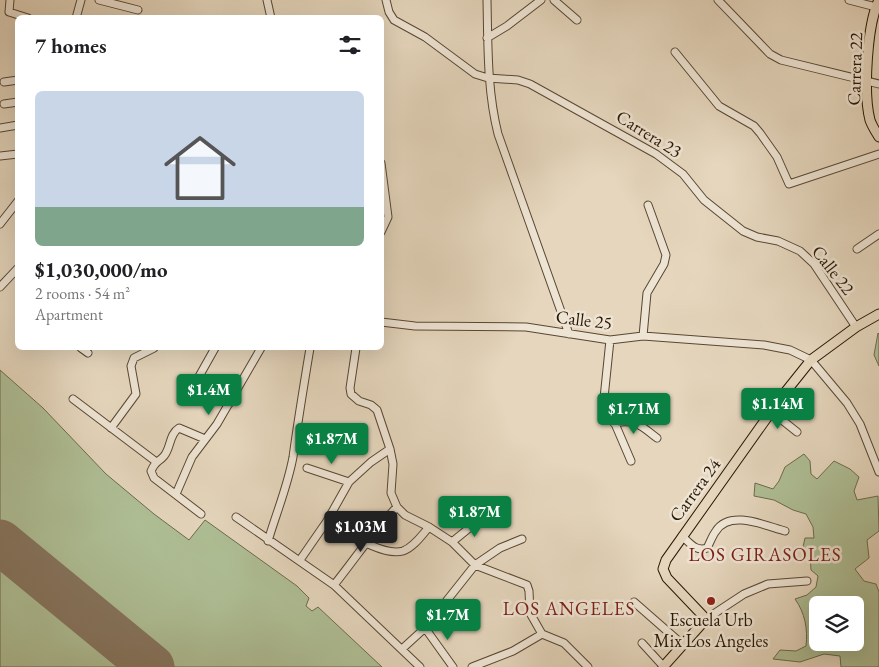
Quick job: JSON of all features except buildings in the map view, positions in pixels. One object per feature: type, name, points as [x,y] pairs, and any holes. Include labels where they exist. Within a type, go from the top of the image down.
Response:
[{"type":"main road","name":"Carrera 22","points":[[877,3],[867,82],[871,122],[879,137]]},
{"type":"main road","name":"Carrera 24","points":[[706,619],[667,578],[663,569],[666,560],[811,360],[856,327],[879,314]]},
{"type":"main road","points":[[664,667],[682,644],[706,619]]},
{"type":"street","points":[[10,0],[9,12],[18,15]]},
{"type":"street","points":[[77,15],[81,0]]},
{"type":"street","points":[[99,0],[138,10]]},
{"type":"street","points":[[267,0],[270,15]]},
{"type":"street","points":[[386,0],[388,12],[394,20],[426,37],[476,74],[488,78]]},
{"type":"street","points":[[487,0],[488,78],[491,106],[505,160],[569,334]]},
{"type":"street","points":[[488,38],[541,0]]},
{"type":"street","points":[[554,0],[577,20]]},
{"type":"street","points":[[718,0],[776,57],[879,84]]},
{"type":"street","points":[[849,0],[877,3]]},
{"type":"street","points":[[675,52],[719,106],[754,126],[777,157],[789,184],[879,154]]},
{"type":"street","name":"Carrera 23","points":[[488,78],[518,80],[530,84],[656,154],[683,174],[704,200],[743,231],[757,237],[778,241]]},
{"type":"street","points":[[4,82],[15,80]]},
{"type":"street","points":[[4,104],[15,102]]},
{"type":"street","points":[[0,128],[15,126]]},
{"type":"street","points":[[0,156],[15,154]]},
{"type":"street","points":[[384,187],[388,218],[384,226]]},
{"type":"street","points":[[643,336],[647,293],[664,264],[666,255],[648,205]]},
{"type":"street","points":[[0,224],[15,206]]},
{"type":"street","points":[[857,250],[879,234]]},
{"type":"street","name":"Calle 22","points":[[778,241],[800,250],[814,264],[856,327]]},
{"type":"street","points":[[0,287],[15,271]]},
{"type":"street","name":"Calle 25","points":[[384,322],[415,326],[526,327],[610,340],[643,336],[764,345],[790,350],[811,360]]},
{"type":"street","points":[[610,340],[604,398],[630,462]]},
{"type":"street","points":[[84,350],[88,353]]},
{"type":"street","points":[[111,428],[136,394],[131,366],[134,358],[150,350]]},
{"type":"street","points":[[214,350],[197,380],[230,403]]},
{"type":"street","points":[[176,494],[192,457],[230,403],[260,350]]},
{"type":"street","points":[[268,541],[292,457],[310,350]]},
{"type":"street","points":[[356,350],[350,388],[351,394],[377,410],[390,449],[393,464],[391,493],[397,507],[405,515],[429,527],[452,542],[476,565],[527,584],[530,613],[542,634],[564,643],[588,667]]},
{"type":"street","points":[[811,360],[846,403],[860,424],[879,472]]},
{"type":"street","points":[[73,399],[156,461]]},
{"type":"street","points":[[772,412],[797,432]]},
{"type":"street","points":[[614,423],[628,420],[636,422],[657,438]]},
{"type":"street","points":[[201,514],[152,475],[151,471],[156,461],[164,457],[175,431],[179,428],[205,439]]},
{"type":"street","points":[[300,560],[328,521],[349,482],[371,462],[390,449]]},
{"type":"street","points":[[308,468],[349,482]]},
{"type":"street","points":[[334,585],[367,544],[375,529],[397,507]]},
{"type":"street","points":[[452,542],[484,516]]},
{"type":"street","points":[[236,517],[334,585],[420,667]]},
{"type":"street","points":[[682,536],[698,549],[703,550],[707,548],[716,529],[726,522],[742,519],[785,531]]},
{"type":"street","points":[[328,521],[367,544],[395,552],[412,546],[429,527]]},
{"type":"street","points":[[402,649],[425,628],[476,565],[500,548],[522,539]]},
{"type":"street","points":[[706,619],[744,594],[768,584],[807,581]]},
{"type":"street","points":[[634,602],[682,644]]},
{"type":"street","points":[[425,628],[453,667]]},
{"type":"street","points":[[472,667],[512,651],[542,634]]},
{"type":"street","points":[[642,643],[664,667]]},
{"type":"green space","points":[[879,334],[879,366],[874,355]]},
{"type":"green space","points":[[0,370],[43,408],[106,474],[154,514],[189,540],[205,520],[297,586],[309,598],[306,606],[312,611],[318,607],[382,667],[175,667],[0,525]]},
{"type":"green space","points":[[804,454],[810,461],[811,474],[817,479],[834,461],[850,469],[859,477],[854,491],[857,500],[878,496],[879,531],[867,540],[869,558],[855,569],[864,581],[876,584],[879,592],[879,667],[841,667],[840,656],[824,654],[800,662],[773,659],[780,650],[796,651],[806,646],[807,633],[805,621],[795,599],[807,595],[816,587],[818,576],[811,570],[810,555],[803,547],[805,538],[814,538],[813,527],[806,514],[793,510],[774,500],[754,496],[755,483],[773,489],[785,467]]},
{"type":"green space","points":[[0,570],[119,667],[0,667]]},
{"type":"runway","points":[[0,542],[152,667]]},
{"type":"place","name":"Escuela Urb Mix Los Angeles","points":[[711,601]]},
{"type":"district","name":"LOS GIRASOLES","points":[[765,554]]},
{"type":"district","name":"LOS ANGELES","points":[[569,608]]}]
